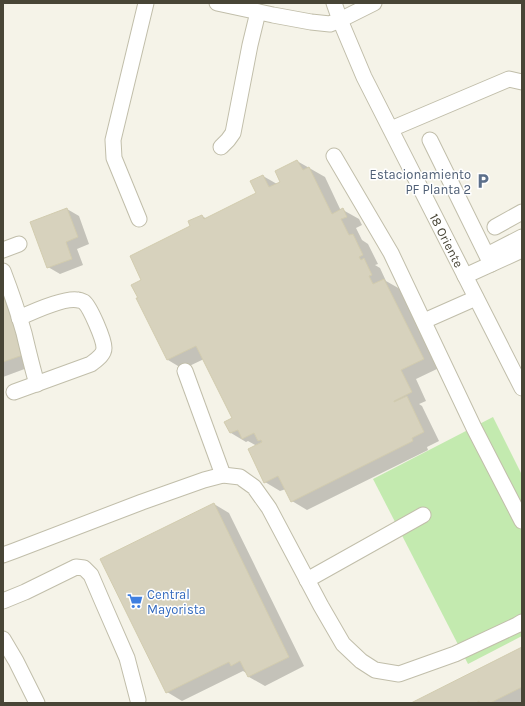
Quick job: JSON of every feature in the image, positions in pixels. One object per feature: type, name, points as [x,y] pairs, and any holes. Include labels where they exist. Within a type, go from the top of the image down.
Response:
[{"type":"street","points":[[139,219],[114,158],[113,140],[146,3]]},
{"type":"street","points":[[217,3],[311,22],[330,24],[374,3]]},
{"type":"street","name":"18 Oriente","points":[[334,3],[355,57],[522,388]]},
{"type":"street","points":[[220,147],[233,133],[258,12]]},
{"type":"street","points":[[391,129],[509,79],[522,82]]},
{"type":"street","points":[[430,140],[489,259]]},
{"type":"street","points":[[334,156],[392,252],[474,428],[522,521]]},
{"type":"street","points":[[495,227],[522,212]]},
{"type":"street","points":[[465,276],[522,237]]},
{"type":"street","points":[[3,250],[19,244]]},
{"type":"street","points":[[489,259],[522,250]]},
{"type":"street","points":[[3,271],[19,318],[37,384]]},
{"type":"street","points":[[424,322],[476,298]]},
{"type":"street","points":[[14,392],[91,364],[100,357],[104,348],[90,311],[84,302],[78,300],[51,305],[19,318]]},
{"type":"street","points":[[185,371],[224,475]]},
{"type":"street","points":[[3,553],[21,549],[142,502],[204,480],[224,475],[240,477],[254,487],[269,508],[343,644],[361,661],[375,670],[399,674],[455,654],[517,626],[522,622]]},
{"type":"street","points":[[307,580],[423,514]]},
{"type":"street","points":[[3,601],[76,568],[84,568],[92,576],[127,658],[135,702]]},
{"type":"street","points":[[3,639],[37,703]]},
{"type":"green space","points":[[493,417],[522,475],[522,636],[468,664],[373,479]]},
{"type":"building","points":[[297,160],[303,170],[309,167],[332,214],[343,208],[347,217],[341,219],[349,235],[353,234],[363,255],[359,257],[361,260],[364,258],[372,275],[369,276],[373,284],[384,279],[424,359],[401,370],[412,392],[394,402],[407,396],[424,432],[412,438],[413,441],[291,502],[278,476],[264,483],[248,449],[262,442],[261,440],[258,441],[254,433],[242,439],[238,430],[230,433],[224,422],[232,418],[196,346],[167,360],[131,285],[141,280],[130,256],[190,226],[188,221],[202,215],[204,219],[256,193],[250,181],[263,175],[269,187],[280,182],[275,171]]},
{"type":"building","points":[[67,208],[78,237],[66,242],[72,259],[47,268],[30,222]]},
{"type":"building","points":[[3,294],[23,355],[3,362]]},
{"type":"building","points":[[214,503],[289,657],[248,677],[240,661],[231,666],[229,662],[166,693],[100,559]]},
{"type":"building","points":[[522,647],[522,687],[490,703],[480,703],[479,701],[476,703],[411,703]]},
{"type":"place","name":"Estacionamiento PF Planta 2","points":[[483,181]]},
{"type":"place","name":"Central Mayorista","points":[[135,601]]}]
